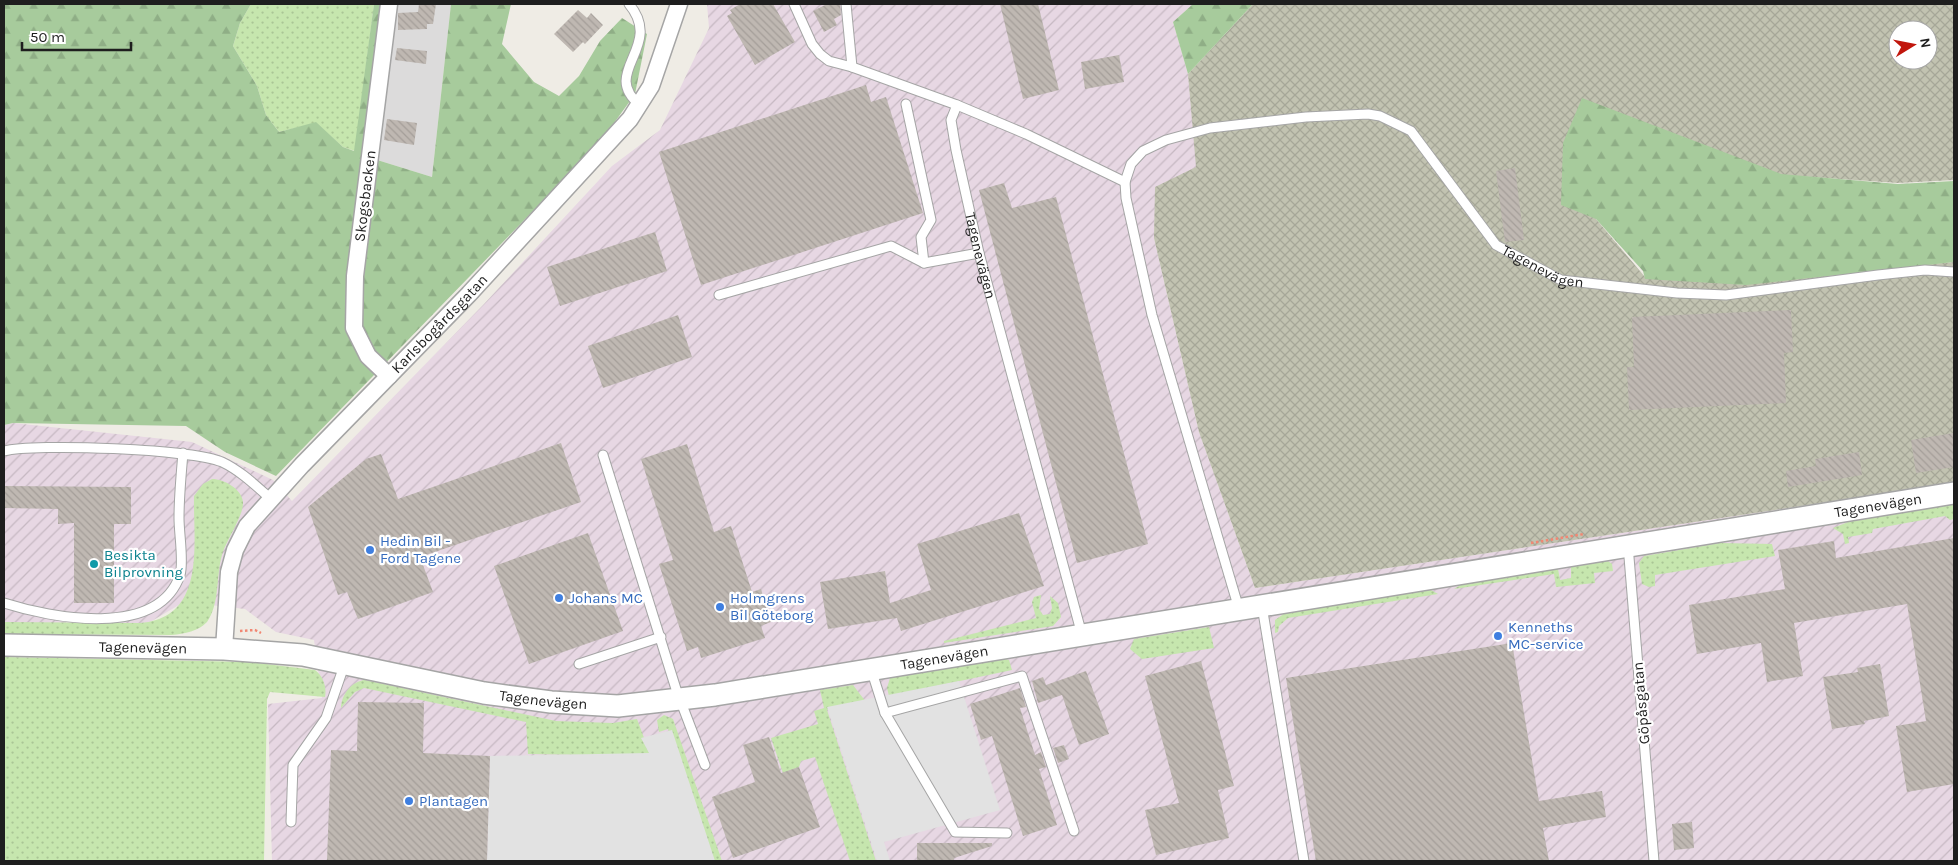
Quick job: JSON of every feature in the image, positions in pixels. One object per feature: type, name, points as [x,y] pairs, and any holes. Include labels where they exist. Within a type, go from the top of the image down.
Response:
[{"type":"street","name":"Skogsbacken","points":[[388,4],[355,276],[354,328],[368,356],[389,376]]},
{"type":"street","name":"Karlsbogårdsgatan","points":[[225,640],[229,572],[234,550],[247,526],[469,294],[630,119],[651,86],[679,4]]},
{"type":"street","name":"Tagenevägen","points":[[4,645],[225,640],[345,663],[484,693],[551,702],[618,706],[680,699],[1082,636],[1954,492]]},
{"type":"lane","points":[[629,4],[639,18],[642,33],[628,69],[626,86],[628,93],[640,105]]},
{"type":"lane","points":[[794,4],[812,44],[820,54],[829,60],[852,66],[957,105],[1026,134],[1125,182],[1126,198],[1152,315],[1239,610]]},
{"type":"lane","points":[[846,4],[849,19],[852,66]]},
{"type":"lane","points":[[906,104],[931,220],[920,237],[924,263]]},
{"type":"lane","name":"Tagenevägen","points":[[957,105],[952,120],[956,150],[979,253],[1082,636]]},
{"type":"lane","name":"Tagenevägen","points":[[1125,182],[1131,164],[1144,151],[1166,140],[1202,130],[1306,117],[1368,114],[1380,116],[1411,131],[1496,245],[1561,280],[1677,293],[1726,295],[1924,270],[1954,272]]},
{"type":"lane","points":[[719,295],[891,246],[924,263],[979,253]]},
{"type":"lane","points":[[4,451],[54,448],[182,453],[221,462],[246,477],[271,500]]},
{"type":"lane","points":[[4,603],[59,617],[120,617],[137,613],[158,604],[173,590],[180,574],[179,518],[182,453]]},
{"type":"lane","points":[[603,455],[680,699],[705,765]]},
{"type":"lane","name":"Göpåsgatan","points":[[1628,545],[1654,861]]},
{"type":"lane","points":[[1262,606],[1304,861]]},
{"type":"lane","points":[[579,664],[661,637]]},
{"type":"lane","points":[[292,822],[293,765],[326,718],[345,663]]},
{"type":"lane","points":[[871,669],[885,713],[954,832],[1007,833]]},
{"type":"lane","points":[[885,713],[1022,676],[1074,831]]},
{"type":"path","points":[[1527,544],[1590,534]]},
{"type":"path","points":[[225,640],[255,630],[267,636]]},
{"type":"shaded area","points":[[393,4],[451,4],[432,177],[374,159]]},
{"type":"shaded area","points":[[707,4],[1193,4],[1173,22],[1188,74],[1197,167],[1156,187],[1154,238],[1199,432],[1255,588],[1954,483],[1954,861],[272,861],[268,704],[322,698],[314,640],[276,632],[245,609],[184,602],[145,625],[4,625],[4,425],[13,423],[192,442],[273,480],[292,501],[484,304],[612,166],[660,130],[709,28]]},
{"type":"shaded area","points":[[1253,4],[1954,4],[1954,180],[1898,183],[1783,175],[1596,219],[1645,277],[1896,267],[1954,262],[1954,483],[1255,588],[1199,432],[1154,238],[1155,187],[1196,167],[1188,74]]},
{"type":"shaded area","points":[[959,681],[1000,810],[884,842],[890,861],[877,861],[827,707]]},
{"type":"shaded area","points":[[672,730],[715,861],[487,861],[490,756],[649,753],[641,738]]},
{"type":"green space","points":[[4,4],[251,4],[240,23],[233,46],[257,86],[266,115],[279,132],[316,122],[343,147],[354,151],[374,4],[393,4],[374,159],[432,177],[451,4],[511,4],[502,44],[534,82],[559,96],[579,76],[600,41],[622,18],[647,34],[635,94],[601,141],[276,476],[225,452],[186,426],[13,423],[4,425]]},
{"type":"green space","points":[[251,4],[374,4],[355,151],[343,147],[316,123],[279,132],[266,115],[257,86],[233,46],[240,23]]},
{"type":"green space","points":[[1193,4],[1253,4],[1188,74],[1173,22]]},
{"type":"green space","points":[[1582,98],[1781,174],[1898,184],[1954,181],[1954,262],[1746,285],[1645,279],[1643,271],[1596,219],[1561,205],[1563,143]]},
{"type":"green space","points":[[212,479],[222,481],[236,489],[242,497],[243,507],[222,555],[214,607],[207,622],[200,628],[191,632],[172,635],[4,634],[4,622],[140,623],[162,618],[177,608],[186,593],[192,575],[195,535],[194,496],[203,484]]},
{"type":"green space","points":[[1954,504],[1954,519],[1950,520],[1945,516],[1873,529],[1872,533],[1848,537],[1849,543],[1845,544],[1843,534],[1833,528],[1848,522]]},
{"type":"green space","points":[[1720,543],[1772,544],[1775,556],[1655,575],[1655,586],[1649,587],[1642,584],[1639,563],[1644,556]]},
{"type":"green space","points":[[1608,561],[1612,564],[1613,571],[1594,573],[1595,583],[1556,587],[1554,574],[1454,589],[1462,584],[1558,569],[1560,580],[1571,578],[1571,567]]},
{"type":"green space","points":[[1431,590],[1438,594],[1288,618],[1279,626],[1278,632],[1275,633],[1275,620],[1285,613]]},
{"type":"green space","points":[[1041,595],[1039,609],[1043,615],[1050,614],[1052,608],[1050,596],[1058,603],[1061,617],[1053,626],[944,643],[944,641],[1036,618],[1032,602],[1034,597]]},
{"type":"green space","points":[[1209,627],[1214,648],[1142,659],[1130,649],[1134,639]]},
{"type":"green space","points":[[4,657],[249,662],[315,670],[324,682],[325,697],[270,692],[267,699],[264,861],[4,861]]},
{"type":"green space","points":[[1005,659],[1009,660],[1012,670],[889,696],[887,688],[890,678]]},
{"type":"green space","points":[[365,680],[556,721],[613,723],[637,719],[653,762],[647,756],[528,754],[526,722],[364,688],[355,692],[341,708],[341,703],[348,690],[356,683]]},
{"type":"green space","points":[[853,685],[866,702],[827,710],[876,861],[850,861],[815,757],[801,761],[799,767],[783,773],[771,738],[818,724],[814,711],[824,708],[820,690]]},
{"type":"green space","points":[[664,715],[673,719],[722,861],[714,861],[668,729],[659,732],[657,720]]},
{"type":"building","points":[[419,4],[436,4],[433,24],[427,24],[427,29],[398,30],[398,13],[418,12]]},
{"type":"building","points":[[740,4],[773,4],[795,42],[755,65],[727,16],[732,13],[730,10]]},
{"type":"building","points":[[827,4],[840,4],[841,15],[834,19],[837,25],[824,32],[813,11]]},
{"type":"building","points":[[1000,4],[1038,4],[1059,90],[1023,99]]},
{"type":"building","points":[[578,10],[587,18],[591,13],[603,25],[585,44],[583,42],[573,52],[554,34]]},
{"type":"building","points":[[397,48],[427,51],[426,64],[395,60]]},
{"type":"building","points":[[1119,55],[1124,82],[1085,89],[1081,62]]},
{"type":"building","points":[[866,85],[871,102],[886,97],[923,213],[701,285],[659,152]]},
{"type":"building","points":[[387,119],[417,123],[414,145],[384,140]]},
{"type":"building","points":[[1515,168],[1524,240],[1505,242],[1496,171]]},
{"type":"building","points":[[1004,183],[1012,208],[1056,197],[1148,544],[1077,563],[979,190]]},
{"type":"building","points":[[655,232],[667,271],[560,306],[547,267]]},
{"type":"building","points":[[1791,310],[1793,352],[1784,353],[1786,403],[1629,410],[1627,367],[1634,367],[1632,317]]},
{"type":"building","points":[[678,315],[692,357],[603,388],[588,346]]},
{"type":"building","points":[[1954,433],[1954,467],[1916,473],[1911,440]]},
{"type":"building","points":[[561,443],[581,502],[420,557],[433,592],[358,619],[347,592],[338,595],[308,507],[366,459],[381,454],[398,499]]},
{"type":"building","name":"Holmgrens Bil Göteborg","points":[[687,444],[714,532],[731,526],[752,592],[761,589],[771,622],[761,626],[765,638],[701,658],[698,647],[687,651],[659,564],[673,560],[641,459]]},
{"type":"building","points":[[1859,452],[1862,475],[1788,487],[1786,471],[1816,466],[1815,459]]},
{"type":"building","name":"Besikta Bilprovning","points":[[4,486],[131,487],[131,524],[114,524],[114,603],[74,603],[74,523],[58,524],[58,509],[4,508]]},
{"type":"building","points":[[1019,513],[1044,586],[901,631],[897,618],[828,629],[820,582],[885,571],[890,603],[931,590],[917,544]]},
{"type":"building","name":"Johans MC","points":[[588,533],[623,631],[529,664],[494,566]]},
{"type":"building","points":[[1954,538],[1954,784],[1907,792],[1896,726],[1926,721],[1907,604],[1794,623],[1803,676],[1767,682],[1761,643],[1697,654],[1689,605],[1785,589],[1778,550],[1834,541],[1836,558]]},
{"type":"building","points":[[1512,643],[1539,801],[1602,791],[1606,817],[1543,828],[1549,861],[1316,861],[1286,678]]},
{"type":"building","points":[[1201,661],[1234,786],[1218,790],[1229,838],[1156,855],[1145,810],[1179,803],[1145,676]]},
{"type":"building","points":[[1880,664],[1889,716],[1864,721],[1865,724],[1832,729],[1823,677],[1858,672],[1857,668]]},
{"type":"building","points":[[1086,671],[1109,734],[1079,745],[1062,695],[1038,703],[1032,681],[1043,677],[1046,685]]},
{"type":"building","points":[[1020,688],[1026,707],[1020,708],[1035,755],[1041,752],[1046,767],[1039,769],[1057,825],[1023,836],[992,736],[981,740],[970,704]]},
{"type":"building","name":"Plantagen","points":[[358,702],[424,703],[423,753],[490,756],[487,861],[327,861],[331,750],[357,751]]},
{"type":"building","points":[[769,737],[781,773],[799,767],[820,827],[733,858],[712,797],[755,782],[743,745]]},
{"type":"building","points":[[1064,745],[1069,759],[1058,763],[1053,748]]},
{"type":"building","points":[[1692,822],[1694,848],[1674,850],[1672,824]]},
{"type":"building","points":[[917,843],[992,843],[992,846],[954,858],[954,861],[917,861]]},
{"type":"place","name":"Hedin Bil - Ford Tagene","points":[[370,550]]},
{"type":"place","name":"Besikta Bilprovning","points":[[94,564]]},
{"type":"place","name":"Johans MC","points":[[559,598]]},
{"type":"place","name":"Holmgrens Bil Göteborg","points":[[720,607]]},
{"type":"place","name":"Kenneths MC-service","points":[[1498,636]]},
{"type":"place","name":"Plantagen","points":[[409,801]]}]
